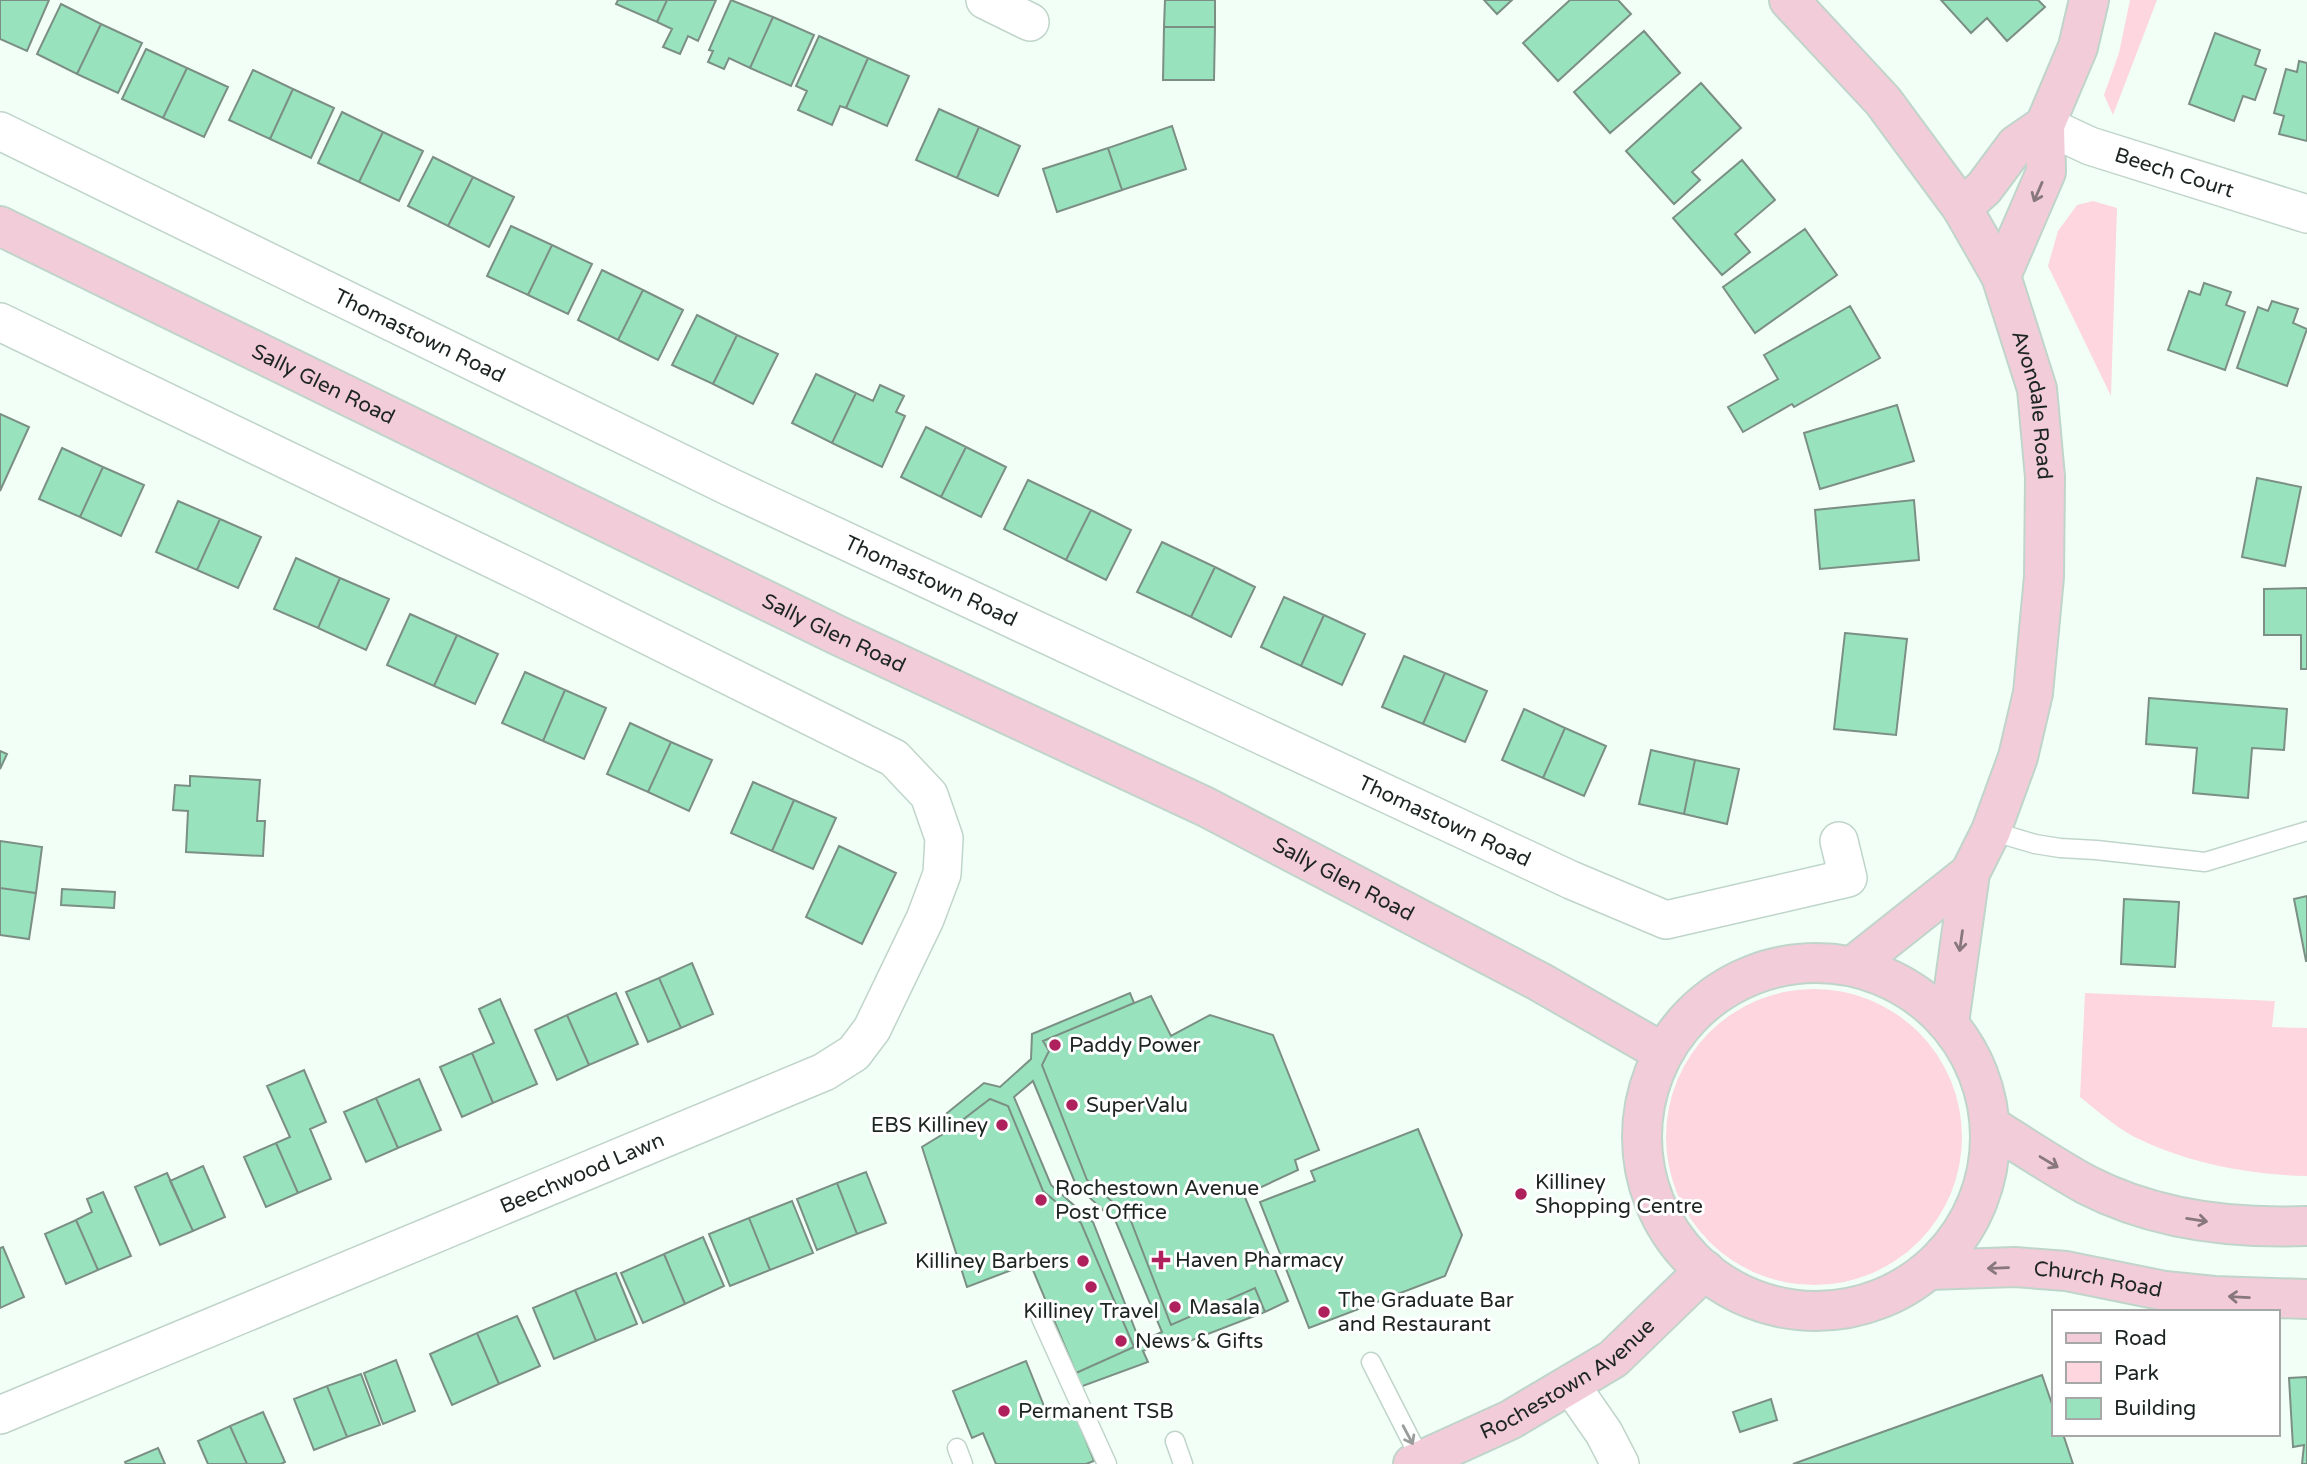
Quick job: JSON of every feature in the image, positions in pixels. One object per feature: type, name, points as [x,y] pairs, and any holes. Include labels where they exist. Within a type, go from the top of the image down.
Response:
[{"type":"main road","name":"Avondale Road","points":[[1789,0],[1883,101],[1962,208],[2001,276],[2037,389],[2045,477],[2044,577],[2033,692],[2018,757],[1991,831],[1970,873],[1949,1023]]},
{"type":"main road","points":[[2001,276],[2046,172],[2045,125],[2078,47],[2089,0]]},
{"type":"main road","points":[[1962,208],[1984,188],[2016,145],[2045,125]]},
{"type":"main road","name":"Sally Glen Road","points":[[0,226],[837,635],[1206,807],[1540,982],[1662,1052]]},
{"type":"main road","name":"Avondale Road","points":[[1854,965],[1970,873]]},
{"type":"main road","points":[[1798,962],[1854,965],[1906,986],[1949,1023],[1979,1071],[1991,1126],[1985,1182],[1964,1231],[1929,1270],[1884,1298],[1832,1311],[1779,1308],[1729,1289],[1688,1256],[1658,1212],[1642,1162],[1643,1105],[1662,1052],[1697,1008],[1744,977],[1798,962]]},
{"type":"main road","points":[[1991,1126],[2088,1185],[2131,1204],[2179,1217],[2223,1224],[2307,1226]]},
{"type":"main road","name":"Church Road","points":[[1929,1270],[2015,1267],[2066,1271],[2165,1291],[2214,1296],[2307,1299]]},
{"type":"main road","name":"Rochestown Avenue","points":[[1417,1462],[1510,1420],[1613,1359],[1705,1270]]},
{"type":"street","points":[[985,0],[1030,22]]},
{"type":"street","name":"Beech Court","points":[[2045,125],[2090,146],[2307,214]]},
{"type":"street","name":"Thomastown Road","points":[[0,131],[730,487],[1570,880],[1666,920],[1848,878],[1839,841]]},
{"type":"street","name":"Beechwood Lawn","points":[[0,322],[540,582],[894,758],[929,795],[944,838],[942,874],[925,919],[872,1029],[854,1053],[824,1072],[0,1415]]},
{"type":"street","points":[[1570,1384],[1604,1433],[1620,1464]]},
{"type":"lane","points":[[1991,831],[2060,848],[2205,862],[2307,831]]},
{"type":"lane","points":[[1041,1318],[1107,1464]]},
{"type":"lane","points":[[1371,1362],[1417,1462]]},
{"type":"lane","points":[[1175,1441],[1183,1464]]},
{"type":"green space","points":[[2130,0],[2157,0],[2113,115],[2104,95],[2119,53]]},
{"type":"green space","points":[[2093,201],[2117,208],[2111,396],[2048,266],[2058,231],[2077,205]]},
{"type":"green space","points":[[1814,989],[1843,992],[1871,1000],[1908,1022],[1919,1032],[1945,1067],[1951,1080],[1959,1108],[1962,1137],[1959,1166],[1951,1194],[1929,1231],[1919,1242],[1884,1268],[1871,1274],[1843,1282],[1814,1285],[1785,1282],[1757,1274],[1720,1252],[1709,1242],[1683,1207],[1677,1194],[1669,1166],[1666,1137],[1669,1108],[1677,1080],[1699,1043],[1709,1032],[1744,1006],[1757,1000],[1785,992]]},
{"type":"green space","points":[[2085,993],[2275,1001],[2272,1027],[2307,1028],[2307,1176],[2244,1171],[2182,1156],[2126,1132],[2080,1097]]},
{"type":"building","points":[[0,0],[49,0],[27,51],[0,39]]},
{"type":"building","points":[[618,0],[667,0],[657,22],[616,4]]},
{"type":"building","points":[[667,0],[716,0],[698,41],[688,36],[680,54],[663,47],[672,29],[657,22]]},
{"type":"building","points":[[731,0],[773,17],[750,68],[729,58],[724,69],[708,62],[713,51],[709,50]]},
{"type":"building","points":[[1165,0],[1215,0],[1215,27],[1164,27]]},
{"type":"building","points":[[1484,0],[1512,0],[1497,14]]},
{"type":"building","points":[[1570,0],[1618,0],[1631,14],[1558,81],[1523,43]]},
{"type":"building","points":[[1941,0],[2038,0],[2045,7],[2007,41],[1987,18],[1971,33]]},
{"type":"building","points":[[61,4],[101,24],[77,74],[37,54]]},
{"type":"building","points":[[773,17],[814,35],[791,86],[750,68]]},
{"type":"building","points":[[101,24],[142,43],[118,93],[77,74]]},
{"type":"building","points":[[1164,27],[1215,27],[1214,80],[1163,80]]},
{"type":"building","points":[[1644,31],[1680,73],[1610,133],[1574,92]]},
{"type":"building","points":[[2215,33],[2260,50],[2255,65],[2266,69],[2255,100],[2243,96],[2234,121],[2189,104]]},
{"type":"building","points":[[819,36],[868,58],[846,108],[840,106],[832,125],[798,110],[807,91],[796,86]]},
{"type":"building","points":[[146,49],[187,68],[163,118],[122,99]]},
{"type":"building","points":[[868,58],[909,76],[887,126],[846,108]]},
{"type":"building","points":[[2299,61],[2307,63],[2307,141],[2279,134],[2284,116],[2274,113],[2286,69],[2297,72]]},
{"type":"building","points":[[187,68],[228,87],[204,137],[163,118]]},
{"type":"building","points":[[253,70],[293,89],[270,139],[229,120]]},
{"type":"building","points":[[1701,83],[1741,128],[1692,172],[1700,180],[1674,204],[1626,151]]},
{"type":"building","points":[[293,89],[334,108],[311,158],[270,139]]},
{"type":"building","points":[[939,109],[979,127],[957,178],[916,160]]},
{"type":"building","points":[[342,112],[383,132],[359,182],[318,163]]},
{"type":"building","points":[[1172,126],[1186,169],[1122,190],[1108,148]]},
{"type":"building","points":[[979,127],[1020,146],[998,196],[957,178]]},
{"type":"building","points":[[383,132],[423,151],[399,201],[359,182]]},
{"type":"building","points":[[1108,148],[1122,190],[1057,212],[1043,169]]},
{"type":"building","points":[[433,157],[473,177],[448,226],[408,206]]},
{"type":"building","points":[[1742,160],[1775,200],[1735,234],[1750,252],[1722,275],[1673,218]]},
{"type":"building","points":[[473,177],[514,197],[489,247],[448,226]]},
{"type":"building","points":[[511,226],[552,245],[528,295],[487,276]]},
{"type":"building","points":[[1805,229],[1837,275],[1755,333],[1723,287]]},
{"type":"building","points":[[552,245],[592,264],[568,314],[528,295]]},
{"type":"building","points":[[602,270],[643,290],[618,340],[578,320]]},
{"type":"building","points":[[2204,283],[2231,292],[2226,305],[2245,312],[2225,370],[2168,350],[2189,291],[2200,295]]},
{"type":"building","points":[[643,290],[683,310],[658,360],[618,340]]},
{"type":"building","points":[[2272,301],[2298,309],[2293,323],[2307,329],[2287,386],[2237,368],[2258,307],[2268,311]]},
{"type":"building","points":[[1850,306],[1880,358],[1794,407],[1792,404],[1743,432],[1728,407],[1778,379],[1764,355]]},
{"type":"building","points":[[697,315],[737,335],[713,384],[672,365]]},
{"type":"building","points":[[737,335],[778,354],[753,404],[713,384]]},
{"type":"building","points":[[816,374],[856,393],[832,443],[792,423]]},
{"type":"building","points":[[880,385],[904,396],[896,412],[905,416],[882,467],[832,443],[856,393],[873,401]]},
{"type":"building","points":[[1897,405],[1914,461],[1820,489],[1804,433]]},
{"type":"building","points":[[0,414],[29,427],[0,491]]},
{"type":"building","points":[[926,427],[966,447],[941,497],[901,477]]},
{"type":"building","points":[[966,447],[1006,467],[981,517],[941,497]]},
{"type":"building","points":[[62,448],[103,467],[80,517],[39,499]]},
{"type":"building","points":[[103,467],[144,485],[121,536],[80,517]]},
{"type":"building","points":[[2257,478],[2301,487],[2285,566],[2242,557]]},
{"type":"building","points":[[1028,480],[1091,510],[1066,560],[1004,529]]},
{"type":"building","points":[[1914,500],[1919,560],[1820,569],[1815,510]]},
{"type":"building","points":[[178,501],[220,519],[197,570],[156,552]]},
{"type":"building","points":[[1091,510],[1131,530],[1106,580],[1066,560]]},
{"type":"building","points":[[220,519],[261,537],[238,588],[197,570]]},
{"type":"building","points":[[1162,542],[1215,567],[1191,617],[1137,592]]},
{"type":"building","points":[[296,558],[340,578],[318,628],[274,609]]},
{"type":"building","points":[[1215,567],[1255,587],[1231,637],[1191,617]]},
{"type":"building","points":[[340,578],[389,599],[366,650],[318,628]]},
{"type":"building","points":[[2307,588],[2307,669],[2301,669],[2301,635],[2264,635],[2264,589]]},
{"type":"building","points":[[1284,597],[1324,615],[1301,666],[1261,647]]},
{"type":"building","points":[[410,614],[457,635],[434,686],[387,665]]},
{"type":"building","points":[[1324,615],[1365,634],[1342,685],[1301,666]]},
{"type":"building","points":[[1845,633],[1907,639],[1896,735],[1834,729]]},
{"type":"building","points":[[457,635],[498,654],[475,704],[434,686]]},
{"type":"building","points":[[1404,656],[1445,673],[1423,724],[1382,707]]},
{"type":"building","points":[[525,672],[565,690],[543,741],[502,723]]},
{"type":"building","points":[[1445,673],[1487,691],[1465,742],[1423,724]]},
{"type":"building","points":[[565,690],[606,708],[584,759],[543,741]]},
{"type":"building","points":[[2149,698],[2287,709],[2284,750],[2252,748],[2248,798],[2193,793],[2197,748],[2146,744]]},
{"type":"building","points":[[1524,709],[1565,728],[1543,778],[1502,760]]},
{"type":"building","points":[[630,723],[671,742],[648,792],[607,774]]},
{"type":"building","points":[[1565,728],[1606,746],[1584,796],[1543,778]]},
{"type":"building","points":[[671,742],[712,760],[689,811],[648,792]]},
{"type":"building","points":[[1651,750],[1695,760],[1684,814],[1639,804]]},
{"type":"building","points":[[0,751],[7,754],[0,769]]},
{"type":"building","points":[[1695,760],[1739,769],[1727,824],[1684,814]]},
{"type":"building","points":[[190,776],[260,780],[257,821],[265,821],[263,856],[186,852],[188,811],[173,810],[175,785],[190,786]]},
{"type":"building","points":[[753,782],[794,800],[772,851],[731,833]]},
{"type":"building","points":[[794,800],[836,818],[813,869],[772,851]]},
{"type":"building","points":[[0,841],[42,847],[36,893],[0,888]]},
{"type":"building","points":[[839,846],[896,873],[862,944],[806,917]]},
{"type":"building","points":[[0,888],[36,893],[29,939],[0,935]]},
{"type":"building","points":[[62,889],[115,892],[114,908],[61,905]]},
{"type":"building","points":[[2307,896],[2307,961],[2306,961],[2294,899]]},
{"type":"building","points":[[2124,899],[2179,902],[2175,967],[2121,964]]},
{"type":"building","points":[[692,963],[713,1014],[681,1028],[659,978]]},
{"type":"building","points":[[659,978],[681,1028],[648,1042],[626,992]]},
{"type":"building","points":[[616,993],[638,1044],[589,1065],[567,1015]]},
{"type":"building","points":[[1130,993],[1134,1003],[1043,1041],[1049,1051],[1042,1065],[1087,1180],[1129,1216],[1171,1325],[1255,1288],[1265,1312],[1169,1349],[1166,1341],[1143,1351],[1148,1362],[1080,1387],[1076,1373],[1134,1347],[1081,1223],[1043,1191],[1008,1106],[990,1099],[948,1131],[941,1118],[984,1083],[1000,1087],[1031,1059],[1032,1034]],"holes":[[[1033,1081],[1076,1185],[1116,1222],[1162,1332],[1140,1342],[1093,1222],[1051,1185],[1014,1097]]]},
{"type":"building","points":[[1151,996],[1171,1036],[1210,1015],[1273,1035],[1319,1150],[1295,1160],[1298,1170],[1244,1195],[1288,1301],[1265,1312],[1255,1288],[1171,1325],[1129,1216],[1087,1180],[1042,1065],[1049,1051],[1043,1041]]},
{"type":"building","points":[[500,999],[537,1084],[493,1103],[472,1053],[494,1043],[479,1009]]},
{"type":"building","points":[[567,1015],[589,1065],[557,1080],[535,1030]]},
{"type":"building","points":[[472,1053],[493,1103],[462,1117],[440,1067]]},
{"type":"building","points":[[304,1070],[326,1122],[310,1129],[331,1179],[298,1193],[276,1143],[290,1137],[267,1086]]},
{"type":"building","points":[[419,1079],[441,1130],[398,1148],[376,1098]]},
{"type":"building","points":[[376,1098],[398,1148],[366,1162],[344,1112]]},
{"type":"building","points":[[990,1099],[1008,1106],[1043,1191],[1081,1223],[1134,1347],[1076,1373],[1030,1263],[967,1287],[922,1147]]},
{"type":"building","points":[[1418,1129],[1462,1235],[1445,1276],[1309,1328],[1260,1202],[1315,1181],[1311,1171]]},
{"type":"building","points":[[276,1143],[298,1193],[266,1207],[244,1157]]},
{"type":"building","points":[[203,1166],[225,1217],[193,1231],[170,1181]]},
{"type":"building","points":[[866,1172],[886,1223],[857,1234],[837,1183]]},
{"type":"building","points":[[167,1173],[193,1231],[160,1245],[135,1187]]},
{"type":"building","points":[[837,1183],[857,1234],[817,1250],[797,1199]]},
{"type":"building","points":[[103,1192],[131,1256],[98,1270],[76,1220],[92,1212],[87,1199]]},
{"type":"building","points":[[792,1201],[813,1253],[770,1270],[749,1218]]},
{"type":"building","points":[[749,1218],[770,1270],[730,1286],[709,1234]]},
{"type":"building","points":[[76,1220],[98,1270],[66,1284],[45,1234]]},
{"type":"building","points":[[703,1237],[724,1286],[685,1304],[664,1254]]},
{"type":"building","points":[[3,1247],[24,1297],[0,1308],[0,1248]]},
{"type":"building","points":[[664,1254],[685,1304],[643,1323],[621,1273]]},
{"type":"building","points":[[616,1273],[637,1324],[596,1341],[575,1290]]},
{"type":"building","points":[[575,1290],[596,1341],[554,1359],[533,1308]]},
{"type":"building","points":[[517,1316],[540,1366],[499,1384],[477,1333]]},
{"type":"building","points":[[477,1333],[499,1384],[452,1405],[430,1354]]},
{"type":"building","points":[[396,1360],[415,1411],[383,1424],[364,1373]]},
{"type":"building","name":"Permanent TSB","points":[[1026,1361],[1048,1416],[1072,1406],[1094,1461],[1086,1464],[996,1464],[983,1433],[972,1438],[953,1391]]},
{"type":"building","points":[[361,1374],[380,1425],[347,1437],[327,1386]]},
{"type":"building","points":[[2042,1375],[2052,1404],[2052,1436],[2064,1436],[2073,1464],[1793,1464]]},
{"type":"building","points":[[2307,1377],[2307,1464],[2302,1464],[2304,1445],[2293,1447],[2289,1378]]},
{"type":"building","points":[[327,1386],[347,1437],[314,1450],[294,1399]]},
{"type":"building","points":[[1771,1399],[1777,1420],[1740,1432],[1733,1412]]},
{"type":"building","points":[[263,1412],[285,1462],[281,1464],[247,1464],[230,1426]]},
{"type":"building","points":[[230,1426],[247,1464],[208,1464],[198,1441]]},
{"type":"building","points":[[158,1448],[165,1464],[125,1462]]},
{"type":"place","name":"Paddy Power","points":[[1055,1045]]},
{"type":"place","name":"SuperValu","points":[[1072,1105]]},
{"type":"place","name":"EBS Killiney","points":[[1002,1125]]},
{"type":"place","name":"Killiney Shopping Centre","points":[[1521,1194]]},
{"type":"place","name":"Rochestown Avenue Post Office","points":[[1041,1200]]},
{"type":"place","name":"Haven Pharmacy","points":[[1161,1260]]},
{"type":"place","name":"Killiney Barbers","points":[[1083,1261]]},
{"type":"place","name":"Killiney Travel","points":[[1091,1287]]},
{"type":"place","name":"Masala","points":[[1175,1307]]},
{"type":"place","name":"The Graduate Bar and Restaurant","points":[[1324,1312]]},
{"type":"place","name":"News & Gifts","points":[[1121,1341]]},
{"type":"place","name":"Permanent TSB","points":[[1004,1411]]}]
